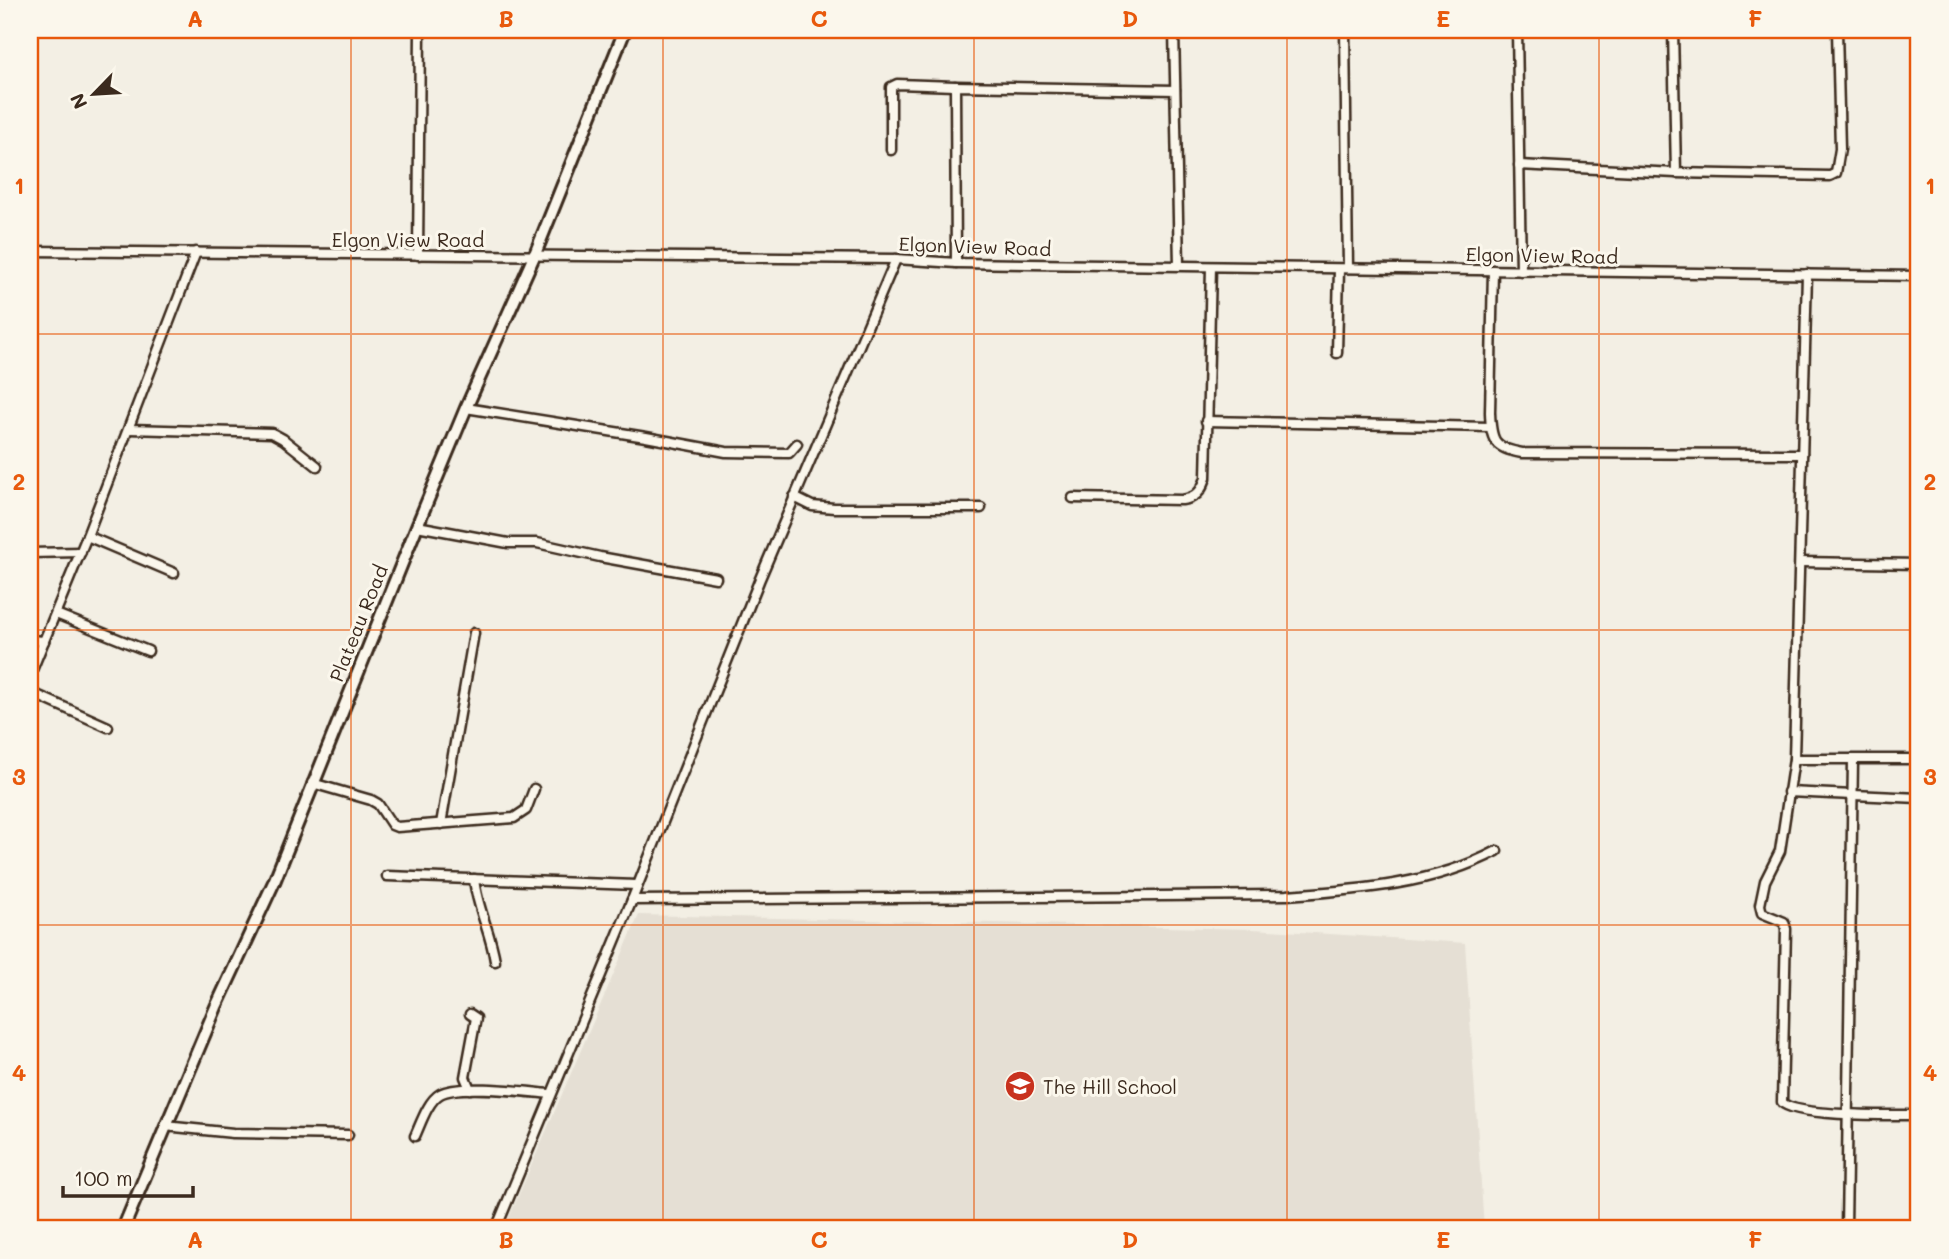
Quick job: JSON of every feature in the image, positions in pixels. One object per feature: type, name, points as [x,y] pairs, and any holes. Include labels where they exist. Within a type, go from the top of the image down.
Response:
[{"type":"street","points":[[418,255],[420,30]]},
{"type":"street","points":[[559,30],[625,30]]},
{"type":"street","name":"Plateau Road","points":[[123,1229],[216,1007],[274,882],[417,526],[535,254],[625,30]]},
{"type":"street","points":[[1174,30],[1179,265]]},
{"type":"street","points":[[1338,353],[1343,268],[1345,30]]},
{"type":"street","points":[[1517,30],[1521,271]]},
{"type":"street","points":[[1673,30],[1676,173]]},
{"type":"street","points":[[1519,165],[1826,177],[1836,173],[1840,149],[1837,30]]},
{"type":"street","points":[[891,150],[891,87],[897,84],[1175,90]]},
{"type":"street","points":[[955,86],[956,263]]},
{"type":"street","name":"Elgon View Road","points":[[30,251],[535,254],[896,259],[956,263],[1919,276]]},
{"type":"street","points":[[30,675],[87,537],[196,252]]},
{"type":"street","points":[[496,1229],[632,900],[793,497],[896,259]]},
{"type":"street","points":[[1073,498],[1191,499],[1202,490],[1206,478],[1211,267]]},
{"type":"street","points":[[1493,270],[1490,427],[1494,442],[1511,452],[1522,453],[1802,454]]},
{"type":"street","points":[[1807,274],[1794,759],[1780,851],[1765,881],[1760,905],[1762,913],[1784,922],[1786,929],[1782,1102],[1793,1109],[1847,1114],[1919,1115]]},
{"type":"street","points":[[466,408],[726,452],[789,453],[797,444]]},
{"type":"street","points":[[1206,421],[1490,427]]},
{"type":"street","points":[[129,429],[272,433],[317,466]]},
{"type":"street","points":[[793,497],[812,506],[834,508],[981,508]]},
{"type":"street","points":[[417,526],[508,543],[537,543],[716,578]]},
{"type":"street","points":[[87,537],[174,573]]},
{"type":"street","points":[[30,553],[81,552]]},
{"type":"street","points":[[1800,562],[1919,564]]},
{"type":"street","points":[[56,614],[148,651]]},
{"type":"street","points":[[441,824],[474,633]]},
{"type":"street","points":[[30,640],[44,641]]},
{"type":"street","points":[[30,692],[107,727]]},
{"type":"street","points":[[1794,759],[1919,759]]},
{"type":"street","points":[[1846,1229],[1853,760]]},
{"type":"street","points":[[312,783],[378,804],[392,825],[413,827],[514,818],[526,810],[534,789]]},
{"type":"street","points":[[1788,792],[1919,798]]},
{"type":"street","points":[[632,900],[1287,895],[1364,889],[1476,863],[1497,852]]},
{"type":"street","points":[[387,876],[636,885]]},
{"type":"street","points":[[474,879],[492,939],[495,961]]},
{"type":"street","points":[[470,1014],[476,1017],[465,1077],[470,1089]]},
{"type":"street","points":[[415,1136],[438,1094],[449,1090],[551,1094]]},
{"type":"street","points":[[165,1126],[233,1133],[348,1135]]},
{"type":"shaded area","name":"The Hill School","points":[[639,915],[1253,929],[1465,943],[1484,1229],[504,1229]]},
{"type":"place","name":"The Hill School","points":[[1020,1086]]}]
